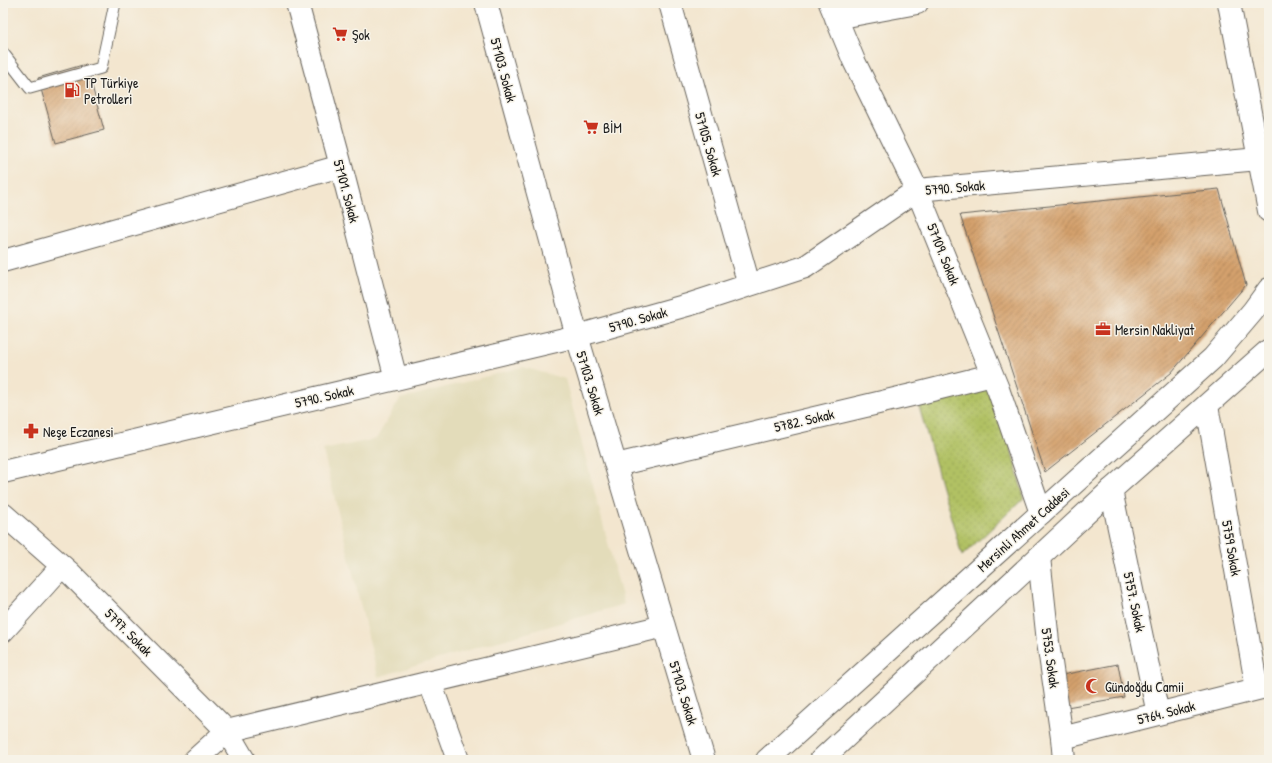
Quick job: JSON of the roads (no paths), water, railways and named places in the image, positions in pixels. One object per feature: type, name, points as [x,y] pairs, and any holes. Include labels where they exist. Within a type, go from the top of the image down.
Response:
[{"type":"street","name":"57101. Sokak","points":[[297,3],[396,379]]},
{"type":"street","name":"57103. Sokak","points":[[486,3],[577,336],[704,760]]},
{"type":"street","name":"57105. Sokak","points":[[670,3],[749,285]]},
{"type":"street","points":[[833,11],[917,3]]},
{"type":"street","points":[[1229,3],[1269,211]]},
{"type":"street","name":"57109. Sokak","points":[[833,11],[854,61],[918,190],[992,374],[1041,513]]},
{"type":"street","name":"5790. Sokak","points":[[3,472],[577,336],[691,304],[805,267],[918,190],[1259,158]]},
{"type":"street","points":[[3,261],[341,166]]},
{"type":"street","name":"Mersinli Ahmet Caddesi","points":[[767,760],[1213,358],[1269,289]]},
{"type":"street","points":[[821,760],[1111,490],[1269,350]]},
{"type":"street","name":"5782. Sokak","points":[[616,465],[916,394],[992,374]]},
{"type":"street","name":"5759 Sokak","points":[[1207,406],[1263,688]]},
{"type":"street","name":"5757. Sokak","points":[[1111,490],[1158,714]]},
{"type":"street","name":"5797. Sokak","points":[[3,514],[62,566],[227,731],[244,760]]},
{"type":"street","name":"5753. Sokak","points":[[1039,557],[1048,642],[1064,760]]},
{"type":"street","points":[[3,631],[62,566]]},
{"type":"street","points":[[195,760],[227,731],[664,626]]},
{"type":"street","points":[[430,682],[458,760]]},
{"type":"street","name":"5764. Sokak","points":[[1062,738],[1263,688]]},
{"type":"lane","points":[[3,53],[30,88],[101,68],[115,3]]},
{"type":"place","name":"Şok","points":[[340,34]]},
{"type":"place","name":"TP Türkiye Petrolleri","points":[[72,90]]},
{"type":"place","name":"BİM","points":[[591,127]]},
{"type":"place","name":"Mersin Nakliyat","points":[[1103,329]]},
{"type":"place","name":"Neşe Eczanesi","points":[[31,431]]},
{"type":"place","name":"Gündoğdu Camii","points":[[1093,686]]}]
